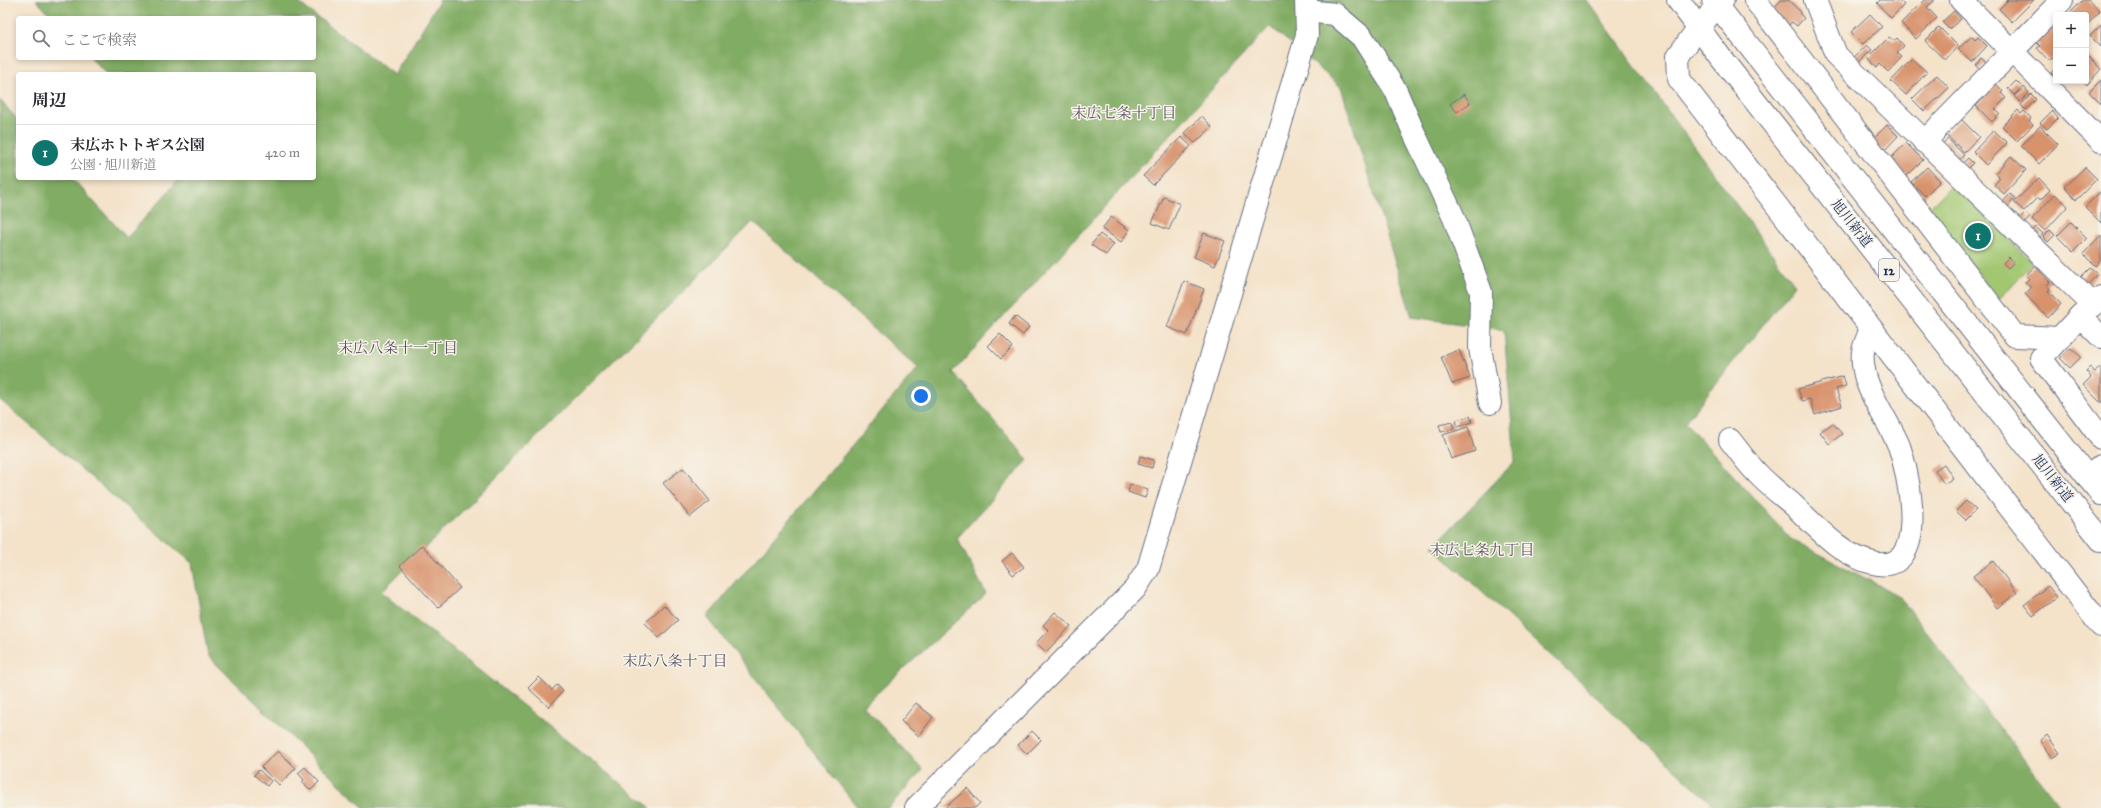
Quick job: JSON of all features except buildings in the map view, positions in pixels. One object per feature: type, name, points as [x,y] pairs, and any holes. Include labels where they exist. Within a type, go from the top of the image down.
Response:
[{"type":"main road","name":"旭川新道","points":[[1678,0],[1721,58],[2101,540]]},
{"type":"main road","points":[[1755,0],[2016,336],[2060,338]]},
{"type":"main road","points":[[1815,0],[1836,55],[2091,306],[2101,337]]},
{"type":"main road","points":[[1962,0],[2101,141]]},
{"type":"main road","points":[[1924,142],[2062,0]]},
{"type":"main road","name":"旭川新道","points":[[1717,2],[2097,479]]},
{"type":"main road","points":[[1717,2],[1678,56],[1679,79],[2101,626]]},
{"type":"main road","points":[[916,808],[1135,589],[1148,569],[1307,35],[1307,6],[1335,14],[1362,37],[1396,91],[1454,218],[1481,292],[1480,348],[1490,403]]},
{"type":"main road","points":[[2091,306],[2041,358],[2101,438]]},
{"type":"main road","points":[[1730,440],[1758,474],[1832,540],[1861,561],[1878,564],[1893,564],[1905,554],[1911,534],[1911,495],[1899,447],[1865,376],[1861,350],[1871,329]]},
{"type":"green space","points":[[36,0],[295,0],[394,75],[440,0],[1587,0],[1795,285],[1685,422],[1791,539],[1899,596],[2061,808],[1717,808],[1433,547],[1515,461],[1504,330],[1412,317],[1341,87],[1270,26],[953,372],[1028,460],[957,538],[986,594],[863,706],[923,770],[888,808],[858,808],[707,617],[918,368],[753,222],[381,592],[651,808],[364,808],[208,656],[192,563],[0,400],[0,100],[16,118],[16,180],[74,180],[127,238],[178,180],[316,180],[316,72],[104,72],[93,60],[316,60],[316,16],[51,16]]},
{"type":"green space","points":[[1954,183],[2033,263],[1998,300],[1928,209]]},
{"type":"place","name":"末広ホトトギス公園","points":[[1978,236]]},
{"type":"district","name":"末広七条十丁目","points":[[1124,113]]},
{"type":"district","name":"末広八条十一丁目","points":[[398,348]]},
{"type":"district","name":"末広七条九丁目","points":[[1482,550]]},
{"type":"district","name":"末広八条十丁目","points":[[675,661]]}]
